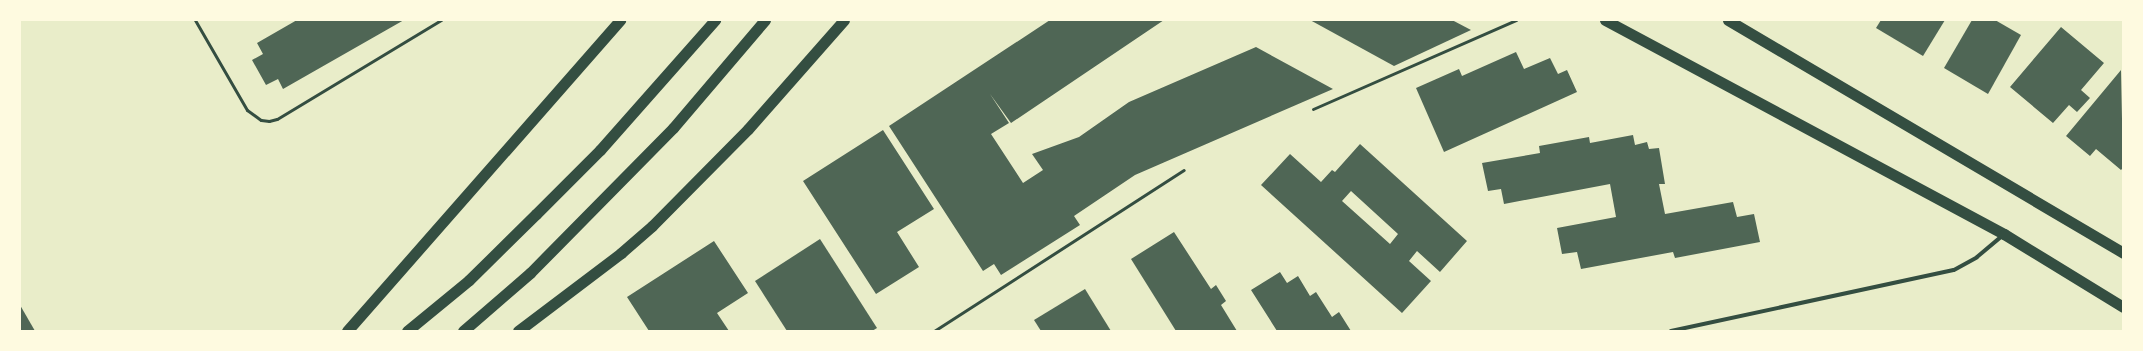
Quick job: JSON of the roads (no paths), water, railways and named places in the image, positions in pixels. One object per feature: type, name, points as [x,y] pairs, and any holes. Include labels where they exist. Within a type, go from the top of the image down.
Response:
[{"type":"highway","points":[[347,331],[620,20]]},
{"type":"highway","points":[[407,331],[469,280],[600,150],[715,20]]},
{"type":"highway","points":[[463,331],[530,273],[667,133],[765,20]]},
{"type":"highway","points":[[518,331],[621,253],[652,226],[748,129],[844,20]]},
{"type":"highway","points":[[1605,20],[2004,234],[2123,307]]},
{"type":"highway","points":[[1728,20],[2123,253]]},
{"type":"street","points":[[1671,331],[1954,270],[1977,258],[2004,234]]},
{"type":"lane","points":[[195,20],[247,110],[260,120],[269,121],[277,119],[441,20]]},
{"type":"lane","points":[[1313,109],[1516,20]]},
{"type":"lane","points":[[934,331],[1184,170]]}]
